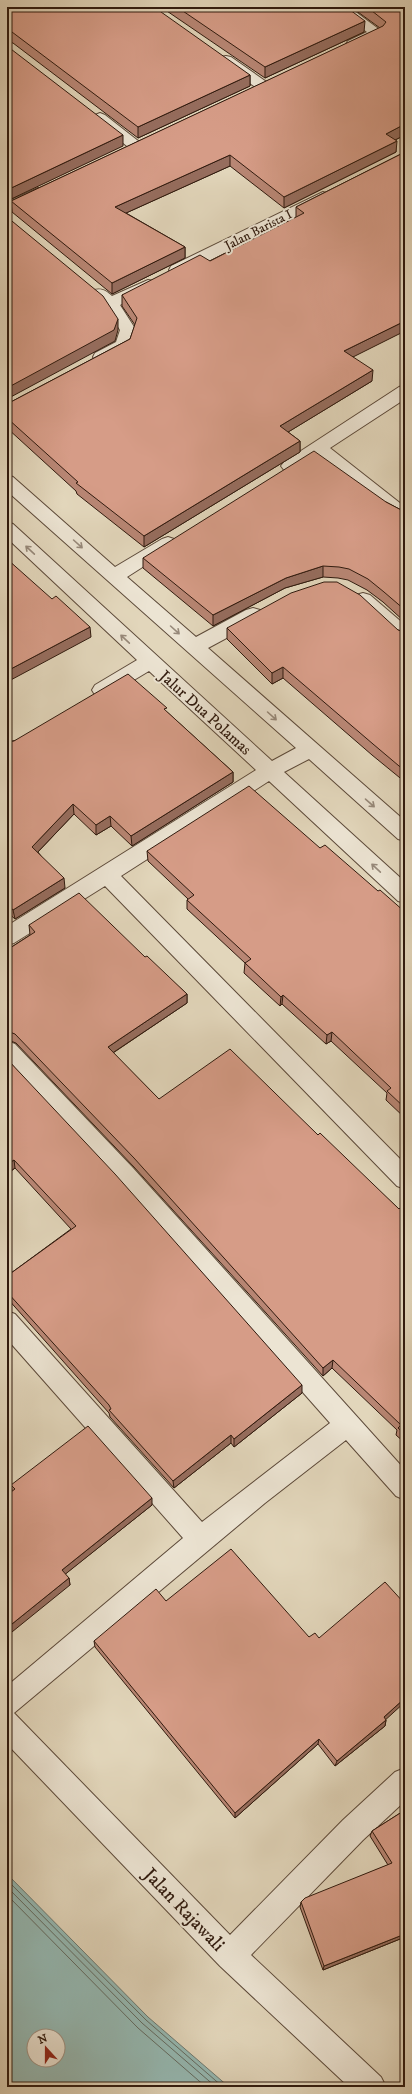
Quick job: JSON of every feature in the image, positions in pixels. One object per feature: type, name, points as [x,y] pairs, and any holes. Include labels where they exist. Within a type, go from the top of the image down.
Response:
[{"type":"street","points":[[340,7],[377,33],[341,50]]},
{"type":"street","points":[[212,51],[263,86]]},
{"type":"street","points":[[249,93],[277,79]]},
{"type":"street","points":[[87,109],[137,147]]},
{"type":"street","points":[[122,153],[151,140]]},
{"type":"street","points":[[9,216],[50,187]]},
{"type":"street","name":"Jalan Barista I","points":[[111,304],[335,190]]},
{"type":"street","points":[[85,366],[124,345],[128,330],[111,304],[87,284]]},
{"type":"street","points":[[279,473],[405,391]]},
{"type":"street","points":[[319,448],[405,516]]},
{"type":"street","points":[[7,481],[405,833]]},
{"type":"street","name":"Jalur Dua Polamas","points":[[7,528],[149,662],[271,770],[405,895]]},
{"type":"street","points":[[114,576],[180,535]]},
{"type":"street","points":[[346,588],[358,595],[405,635]]},
{"type":"street","points":[[194,647],[267,608]]},
{"type":"street","points":[[88,698],[149,662]]},
{"type":"street","points":[[7,937],[271,770],[310,750]]},
{"type":"street","points":[[107,875],[405,1179]]},
{"type":"street","points":[[7,1050],[125,1175],[405,1488]]},
{"type":"street","points":[[7,1322],[202,1539]]},
{"type":"street","points":[[7,1703],[256,1494],[348,1424]]},
{"type":"street","name":"Jalan Rajawali","points":[[7,1724],[230,1956],[371,2087]]},
{"type":"street","points":[[230,1956],[353,1830],[405,1782]]},
{"type":"water","points":[[7,1874],[148,2017],[229,2087],[7,2087]]},
{"type":"building","points":[[7,7],[154,7],[250,75],[138,127],[12,32],[7,31]]},
{"type":"building","points":[[177,7],[346,7],[365,21],[265,67]]},
{"type":"building","points":[[367,7],[405,7],[405,124],[386,134],[397,141],[284,197],[230,155],[115,207],[185,247],[112,283],[11,201],[383,26],[386,22]]},
{"type":"building","points":[[7,46],[123,135],[7,190]]},
{"type":"building","points":[[405,152],[405,321],[344,351],[373,370],[280,426],[300,441],[144,536],[76,483],[78,482],[7,418],[7,404],[130,339],[137,318],[122,295],[200,255],[210,261],[304,213],[296,207]]},
{"type":"building","points":[[7,217],[103,296],[118,319],[114,330],[7,388]]},
{"type":"building","points":[[314,451],[386,502],[405,512],[405,610],[368,579],[349,569],[323,566],[286,578],[213,615],[143,558]]},
{"type":"building","points":[[7,559],[52,599],[56,596],[90,627],[7,671]]},
{"type":"building","points":[[324,582],[337,582],[360,595],[398,630],[405,632],[405,771],[283,667],[272,673],[227,628],[291,593]]},
{"type":"building","points":[[128,674],[167,708],[164,709],[233,772],[131,836],[110,816],[96,825],[73,804],[32,847],[64,878],[13,910],[7,903],[7,742],[14,741]]},
{"type":"building","points":[[249,786],[320,848],[325,845],[378,891],[380,890],[405,912],[405,1108],[387,1091],[391,1088],[332,1032],[327,1035],[283,995],[281,997],[245,963],[251,959],[187,900],[194,895],[147,851]]},
{"type":"building","points":[[79,893],[145,957],[147,956],[187,994],[108,1047],[159,1099],[230,1049],[318,1135],[320,1133],[399,1209],[401,1207],[405,1211],[405,1434],[398,1428],[401,1425],[333,1360],[323,1368],[134,1158],[15,1034],[7,1031],[7,950],[35,932],[29,925]]},
{"type":"building","points":[[7,1059],[115,1174],[302,1385],[234,1439],[231,1435],[173,1481],[109,1410],[111,1409],[109,1405],[7,1292],[7,1276],[76,1226],[14,1160],[7,1164]]},
{"type":"building","points":[[88,1426],[152,1498],[62,1570],[69,1578],[7,1628],[7,1495],[15,1489],[11,1485]]},
{"type":"building","points":[[231,1549],[309,1637],[315,1633],[319,1638],[385,1582],[405,1604],[405,1698],[384,1717],[386,1720],[337,1761],[319,1739],[235,1813],[94,1641],[156,1589],[166,1601]]},
{"type":"building","points":[[405,1810],[405,1934],[324,1966],[301,1902],[305,1898],[392,1863],[372,1831]]}]
